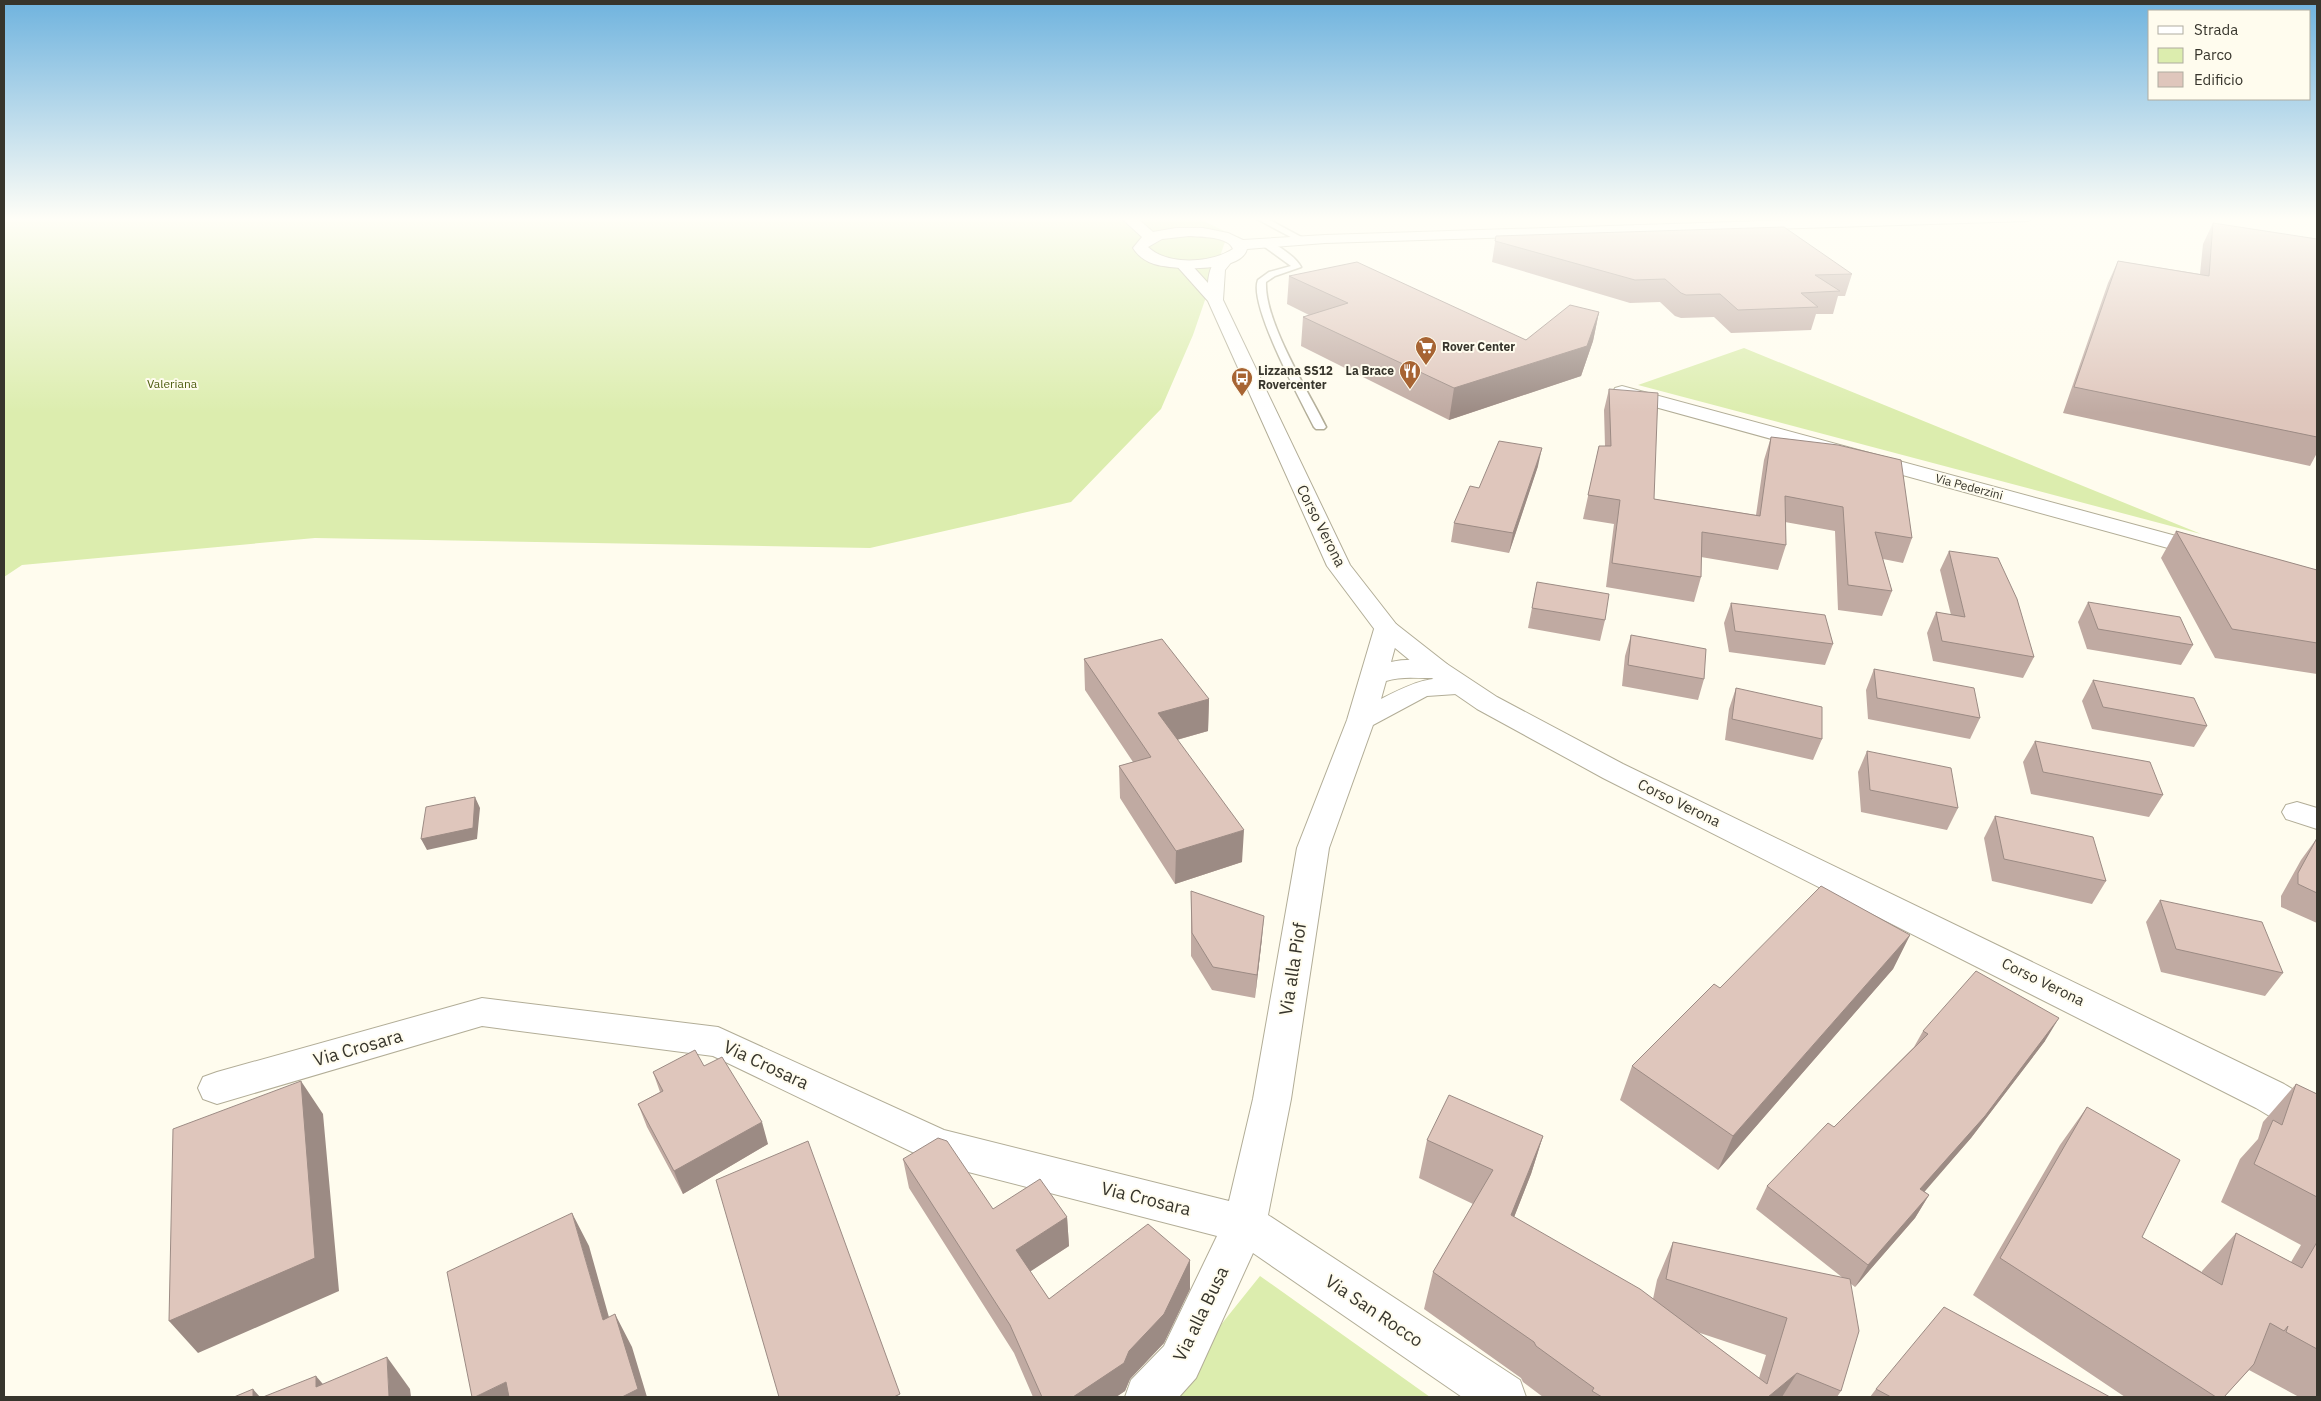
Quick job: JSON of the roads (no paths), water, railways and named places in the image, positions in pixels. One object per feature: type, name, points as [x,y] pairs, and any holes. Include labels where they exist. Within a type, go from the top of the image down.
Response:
[{"type":"main road","points":[[1199,282],[1215,300]]},
{"type":"main road","points":[[1215,300],[1216,282]]},
{"type":"main road","name":"Corso Verona","points":[[1215,300],[1339,566],[1387,629],[1440,682],[1486,703],[1614,771],[2270,1096],[2317,1124]]},
{"type":"main road","name":"Via Pederzini","points":[[1620,391],[2223,556]]},
{"type":"main road","name":"Via alla Piof","points":[[1245,1224],[1272,1099],[1313,848],[1362,720],[1387,629]]},
{"type":"main road","points":[[1374,676],[1398,668],[1440,682]]},
{"type":"main road","points":[[1362,720],[1440,682]]},
{"type":"main road","name":"Via Crosara","points":[[217,1088],[482,1012],[718,1042],[937,1146],[1245,1224]]},
{"type":"main road","name":"Via alla Busa","points":[[1148,1397],[1180,1362],[1245,1224]]},
{"type":"main road","name":"Via San Rocco","points":[[1245,1224],[1503,1397]]},
{"type":"lane","points":[[1262,282],[1259,290],[1267,318],[1320,427]]},
{"type":"place","name":"Rover Center","points":[[1426,366]]},
{"type":"place","name":"La Brace","points":[[1410,390]]},
{"type":"place","name":"Lizzana SS12 Rovercenter","points":[[1242,397]]},
{"type":"park label","name":"Valeriana","points":[[172,384]]}]
